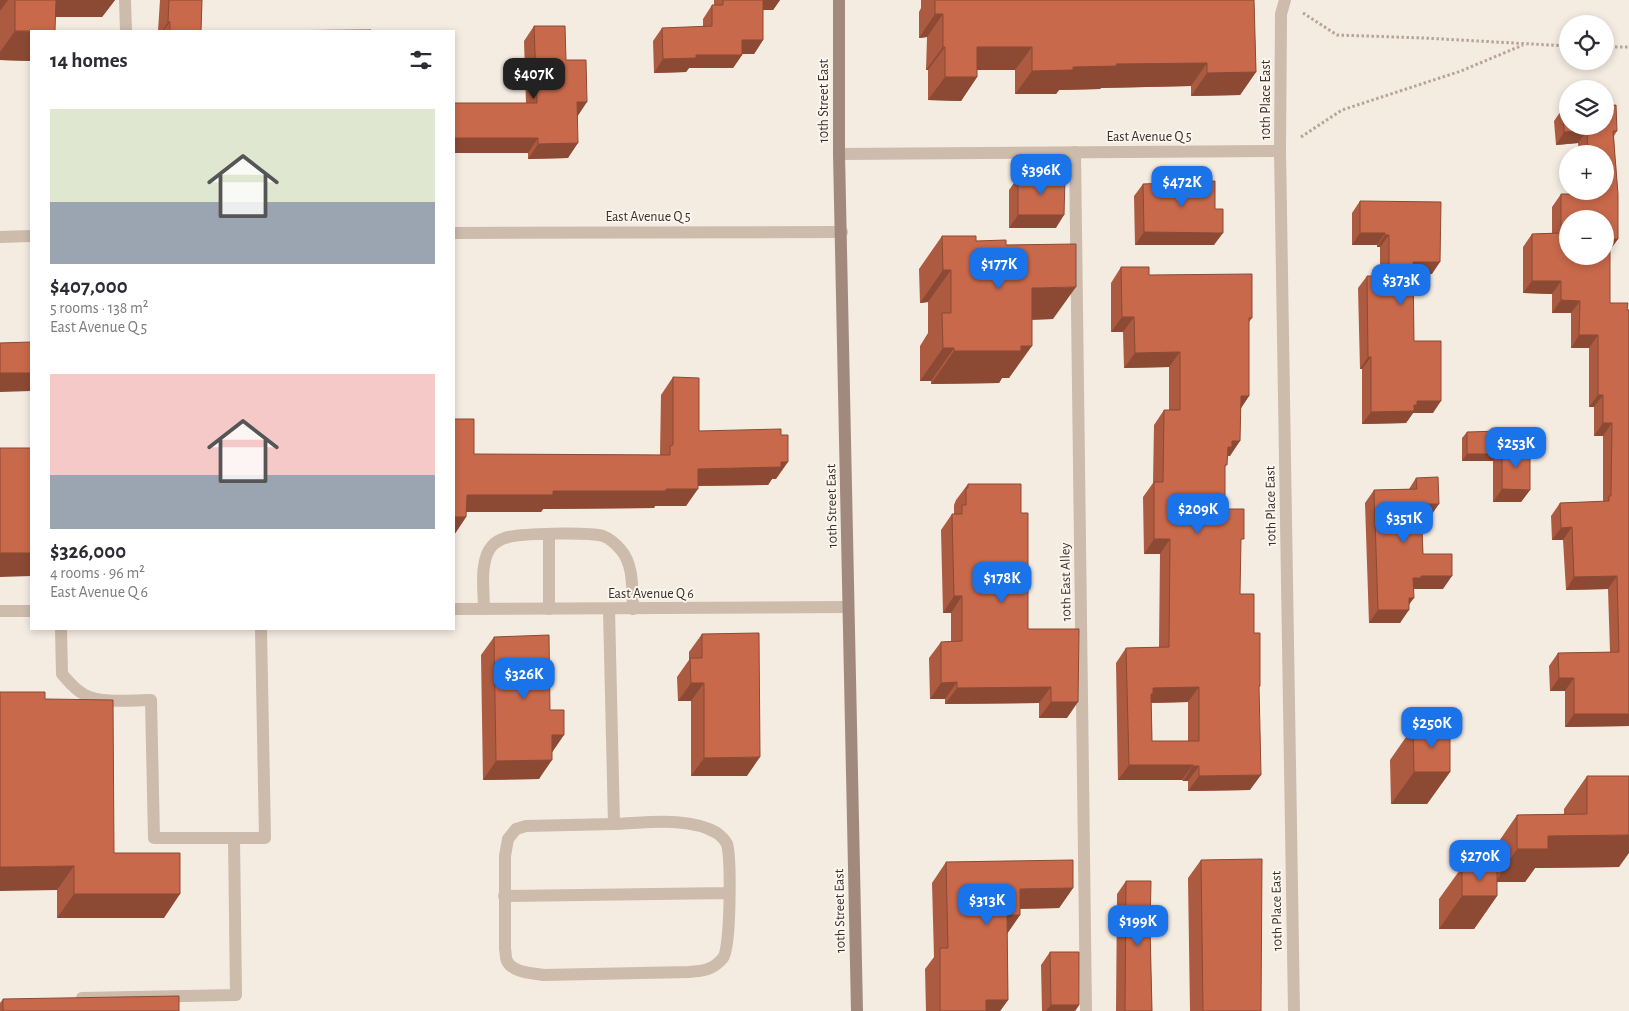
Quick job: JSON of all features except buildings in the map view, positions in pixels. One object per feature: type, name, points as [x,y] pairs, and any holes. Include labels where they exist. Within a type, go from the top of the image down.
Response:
[{"type":"main road","name":"10th Street East","points":[[839,0],[839,154],[857,1011]]},
{"type":"street","points":[[125,0],[126,30]]},
{"type":"street","name":"10th Place East","points":[[1285,0],[1282,14],[1280,151],[1294,1011]]},
{"type":"street","name":"East Avenue Q 5","points":[[839,154],[1280,151]]},
{"type":"street","name":"10th East Alley","points":[[1075,152],[1086,1011]]},
{"type":"street","name":"East Avenue Q 5","points":[[455,233],[842,232]]},
{"type":"street","points":[[0,237],[30,236]]},
{"type":"street","points":[[484,609],[484,571],[487,556],[492,546],[504,538],[579,534],[603,536],[611,540],[622,552],[628,562],[631,577],[633,609]]},
{"type":"street","points":[[549,535],[549,609]]},
{"type":"street","name":"East Avenue Q 6","points":[[455,609],[848,607]]},
{"type":"street","points":[[609,609],[614,824]]},
{"type":"street","points":[[0,611],[30,611]]},
{"type":"street","points":[[61,630],[62,674],[72,686],[86,696],[109,700],[151,700],[154,838],[265,838],[261,630]]},
{"type":"street","points":[[682,822],[701,826],[717,833],[726,841],[728,849],[729,893],[728,942],[724,957],[706,971],[543,975],[513,968],[507,960],[504,896],[505,856],[508,839],[516,829],[526,826],[682,822]]},
{"type":"street","points":[[69,998],[236,995],[234,838]]},
{"type":"street","points":[[504,896],[729,893]]},
{"type":"path","points":[[1285,0],[1337,36],[1424,38],[1559,46]]},
{"type":"path","points":[[1280,151],[1342,110],[1461,71],[1523,44]]},
{"type":"path","points":[[1614,47],[1629,47]]}]
